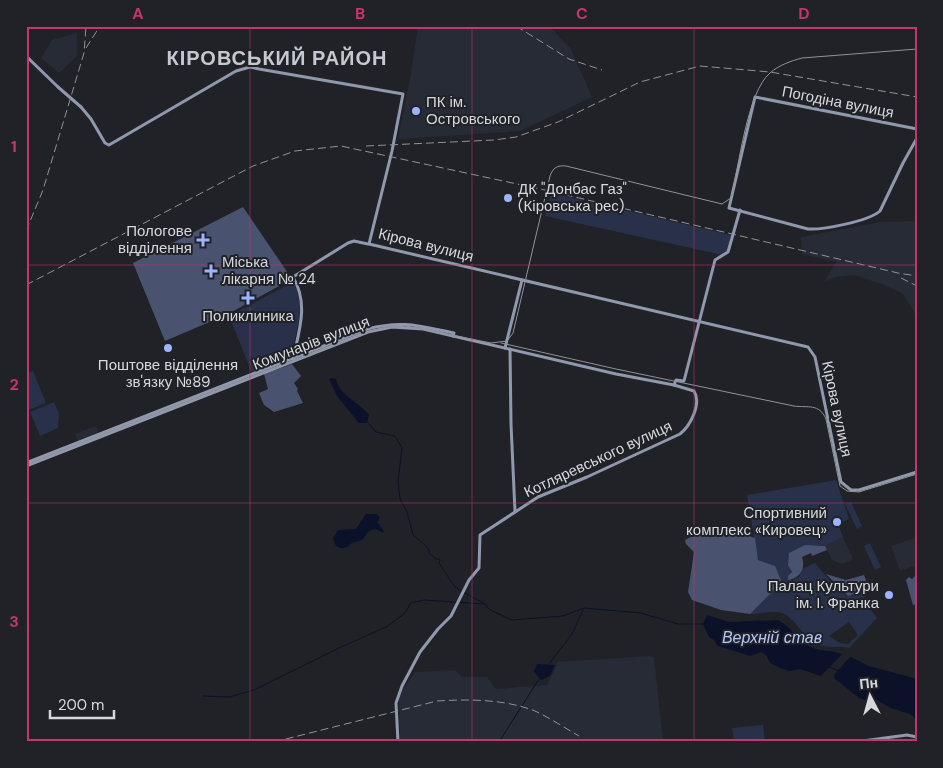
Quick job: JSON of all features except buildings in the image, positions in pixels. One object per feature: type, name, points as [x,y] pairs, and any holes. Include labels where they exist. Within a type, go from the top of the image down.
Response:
[{"type":"street","name":"Кірова вулиця","points":[[26,56],[81,107],[92,119],[105,143],[109,145],[215,82],[243,68],[259,68],[403,94],[392,151],[369,244],[804,345],[812,350],[815,357],[841,482],[851,490],[859,490],[917,472]]},
{"type":"street","name":"Погодіна вулиця","points":[[740,210],[729,208],[755,97],[917,130]]},
{"type":"street","points":[[674,385],[676,380],[684,381],[715,260],[728,252],[740,210],[808,229],[854,221],[876,214],[880,211],[902,163],[917,138]]},
{"type":"street","points":[[293,361],[302,312],[299,290],[293,277],[348,243],[354,241],[369,244]]},
{"type":"street","points":[[505,348],[522,280]]},
{"type":"street","name":"Комунарів вулиця","points":[[26,465],[380,329],[406,327],[454,335],[616,374],[674,385]]},
{"type":"street","points":[[510,349],[511,424],[516,512]]},
{"type":"street","name":"Котляревського вулиця","points":[[398,742],[397,698],[420,652],[451,616],[468,580],[480,568],[480,535],[538,497],[680,434],[692,419],[697,398],[691,389],[674,385]]},
{"type":"street","points":[[855,742],[907,735],[917,737]]},
{"type":"shaded area","points":[[418,26],[549,26],[571,49],[592,97],[520,131],[398,139]]},
{"type":"shaded area","points":[[77,33],[77,56],[59,73],[41,58],[52,40]]},
{"type":"shaded area","points":[[551,193],[731,235],[727,251],[721,255],[545,216]]},
{"type":"shaded area","name":"Міська лікарня № 24","points":[[243,207],[292,279],[226,315],[165,341],[133,263]]},
{"type":"shaded area","points":[[917,221],[917,320],[903,294],[884,285],[854,275],[835,277],[824,282],[836,262],[802,254],[801,237],[880,222]]},
{"type":"shaded area","points":[[293,282],[297,291],[300,310],[290,358],[252,373],[229,316]]},
{"type":"shaded area","points":[[292,364],[301,376],[294,383],[303,403],[274,412],[264,405],[259,393],[268,389],[264,374]]},
{"type":"shaded area","points":[[33,371],[46,403],[26,411],[26,373]]},
{"type":"shaded area","points":[[54,402],[59,414],[58,428],[40,436],[30,412]]},
{"type":"shaded area","points":[[96,426],[99,434],[78,442],[75,434]]},
{"type":"shaded area","points":[[836,480],[849,519],[838,524],[843,537],[825,546],[805,545],[791,569],[792,580],[799,577],[802,569],[815,563],[835,587],[847,596],[862,591],[868,606],[877,618],[849,648],[829,647],[814,642],[790,618],[782,613],[750,614],[776,588],[780,576],[768,564],[758,560],[747,495]],"holes":[[[849,622],[858,635],[848,644],[840,643],[829,636]]]},
{"type":"shaded area","points":[[851,502],[862,526],[857,529],[845,504]]},
{"type":"shaded area","points":[[703,530],[734,531],[755,538],[758,560],[775,566],[781,580],[776,588],[750,614],[721,610],[692,600],[688,592],[694,552],[686,544],[685,540]]},
{"type":"shaded area","points":[[843,537],[853,559],[842,564],[832,560],[825,546]]},
{"type":"shaded area","points":[[917,537],[917,565],[900,571],[891,546]]},
{"type":"shaded area","points":[[870,543],[881,567],[875,570],[864,546]]},
{"type":"shaded area","points":[[805,545],[825,546],[827,550],[812,556],[811,553],[802,557],[803,565],[801,572],[796,577],[788,580],[788,576],[792,572],[788,565],[789,553]]},
{"type":"shaded area","points":[[826,574],[846,580],[864,575],[869,588],[848,596]]},
{"type":"shaded area","points":[[917,576],[917,604],[913,605],[906,580],[909,577],[912,579]]},
{"type":"shaded area","points":[[654,657],[663,742],[400,742],[399,698],[415,672],[455,670],[462,677],[487,677],[496,689],[547,685],[558,662]]},
{"type":"shaded area","points":[[763,725],[765,742],[734,742],[732,728]]},
{"type":"water","points":[[329,379],[336,379],[346,395],[361,406],[369,415],[367,423],[359,423],[337,396]]},
{"type":"water","points":[[366,514],[377,514],[380,518],[377,522],[384,531],[383,533],[373,529],[362,540],[353,542],[347,547],[336,546],[333,538],[338,530],[356,529]]},
{"type":"water","name":"Верхній став","points":[[707,615],[729,622],[778,620],[787,626],[806,645],[819,650],[842,654],[821,676],[800,669],[790,671],[770,663],[766,655],[761,652],[750,656],[718,646],[709,637],[703,624]]},
{"type":"water","points":[[851,657],[869,666],[917,679],[917,720],[910,714],[891,708],[875,699],[865,700],[859,698],[834,678],[834,675]]},
{"type":"water","points":[[537,664],[555,665],[550,676],[541,680],[534,672]]},
{"type":"waterway","points":[[368,423],[376,432],[395,436],[402,448],[398,482],[400,499],[407,512],[413,535],[426,546],[429,553],[436,559],[440,559],[439,563],[455,587],[461,591]]},
{"type":"waterway","points":[[465,593],[485,604],[490,610],[512,620],[563,616],[584,608],[641,613],[678,624],[705,624]]},
{"type":"waterway","points":[[203,696],[229,697],[254,690],[386,627],[404,614],[411,603],[424,600],[484,604]]},
{"type":"waterway","points":[[550,663],[572,634],[583,610]]},
{"type":"waterway","points":[[829,667],[839,671]]},
{"type":"waterway","points":[[499,742],[539,679]]},
{"type":"tram line","points":[[26,465],[205,394],[381,328],[406,326],[491,343],[507,341],[513,333],[550,176],[556,168],[566,166],[722,204],[731,198],[745,131],[755,96],[770,73],[785,64],[802,58],[917,49]]},
{"type":"tram line","points":[[501,343],[794,406],[816,408],[820,410],[826,419],[840,486],[847,491],[859,492],[917,474]]},
{"type":"railway","points":[[26,231],[43,190],[84,53],[86,26]]},
{"type":"railway","points":[[86,48],[100,26]]},
{"type":"railway","points":[[516,26],[569,59],[602,70]]},
{"type":"railway","points":[[366,146],[494,140],[516,137],[558,122],[640,82],[700,66],[770,72],[917,97]]},
{"type":"railway","points":[[26,285],[253,166],[295,151],[341,146],[545,190],[917,276]]},
{"type":"railway","points":[[901,278],[917,286]]},
{"type":"railway","points":[[274,742],[437,701],[461,700],[499,702],[523,707],[541,714],[579,736]]},
{"type":"place","name":"ПК ім. Островського","points":[[416,111]]},
{"type":"place","name":"ДК \"Донбас Газ\" (Кіровська рес)","points":[[508,198]]},
{"type":"place","name":"Пологове відділення","points":[[203,240]]},
{"type":"place","name":"Міська лікарня № 24","points":[[211,271]]},
{"type":"place","name":"Поликлиника","points":[[248,298]]},
{"type":"place","name":"Поштове відділення зв'язку №89","points":[[168,348]]},
{"type":"place","name":"Cпортивний комплекс «Кировец»","points":[[837,522]]},
{"type":"place","name":"Палац Культури ім. І. Франка","points":[[889,595]]},
{"type":"district","name":"КІРОВСЬКИЙ РАЙОН","points":[[277,58]]}]
